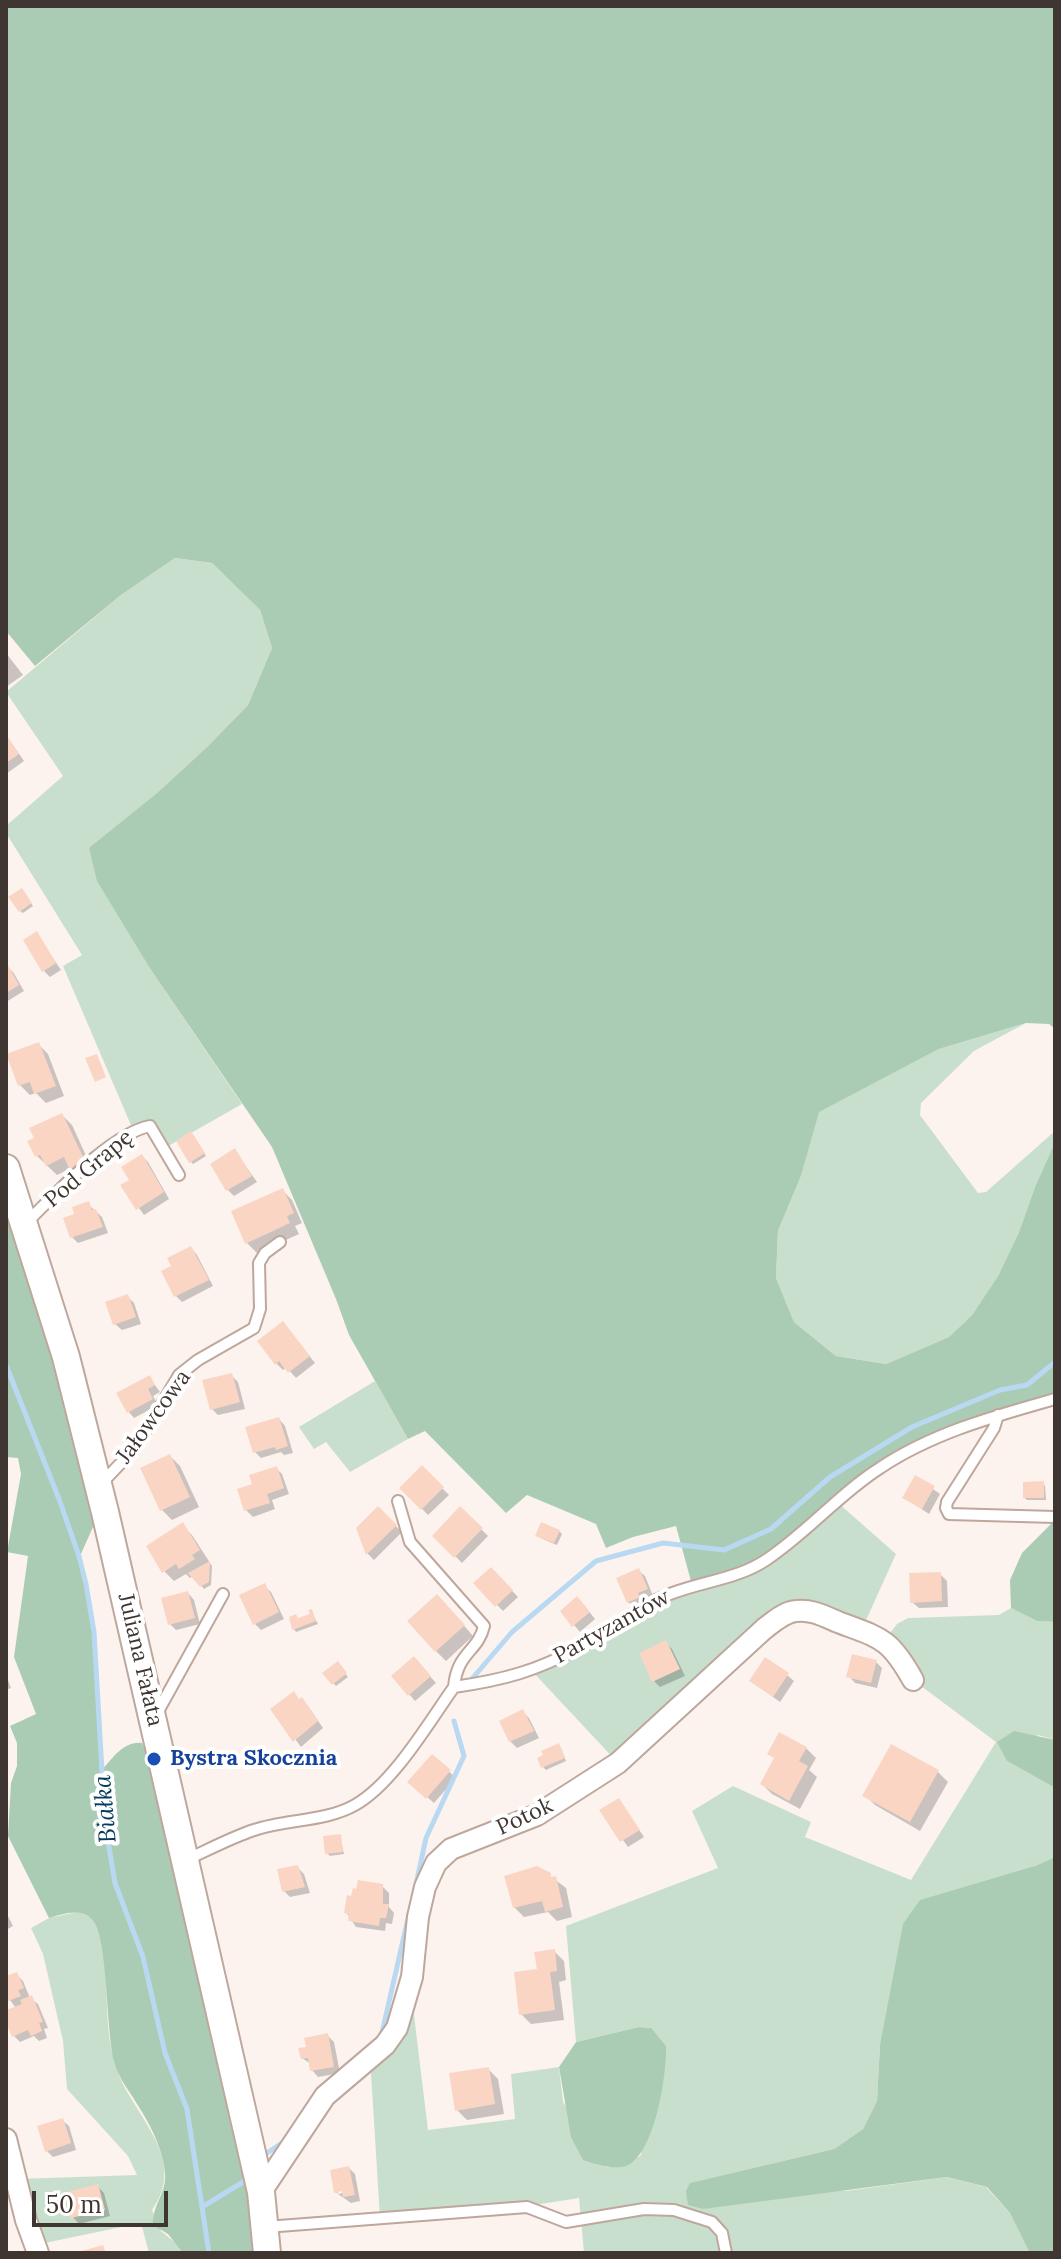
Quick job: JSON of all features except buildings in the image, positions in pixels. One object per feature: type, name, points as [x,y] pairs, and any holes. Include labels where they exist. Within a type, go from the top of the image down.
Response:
[{"type":"street","name":"Juliana Fałata","points":[[6,1168],[66,1357],[98,1487],[261,2192],[266,2240]]},
{"type":"street","name":"Potok","points":[[261,2192],[325,2096],[385,2045],[397,2028],[412,1977],[418,1917],[425,1887],[436,1863],[451,1849],[537,1815],[618,1763],[764,1629],[786,1614],[813,1612],[878,1636],[893,1650],[913,1680]]},
{"type":"street","points":[[7,2145],[26,2220],[38,2253]]},
{"type":"lane","name":"Pod Grapę","points":[[25,1225],[73,1177],[133,1130],[150,1126],[179,1175]]},
{"type":"lane","name":"Jałowcowa","points":[[98,1487],[136,1447],[179,1375],[209,1353],[254,1328],[260,1309],[259,1263],[265,1253],[280,1242]]},
{"type":"lane","name":"Partyzantów","points":[[454,1687],[502,1680],[544,1665],[659,1599],[692,1585],[742,1572],[766,1560],[880,1468],[933,1439],[998,1415],[1055,1399]]},
{"type":"lane","points":[[998,1415],[994,1428],[947,1502],[949,1514],[1055,1517]]},
{"type":"lane","points":[[186,1860],[255,1830],[333,1814],[355,1805],[376,1790],[411,1749],[454,1687],[455,1672],[462,1658],[482,1636],[484,1626],[410,1542],[398,1501]]},
{"type":"lane","points":[[154,1719],[223,1594]]},
{"type":"lane","points":[[266,2240],[527,2207],[566,2222],[644,2209],[674,2210],[712,2222],[722,2233],[726,2253]]},
{"type":"green space","points":[[6,6],[1055,6],[1055,1029],[1049,1024],[1026,1023],[939,1049],[819,1112],[801,1176],[778,1231],[776,1278],[794,1322],[836,1356],[886,1364],[949,1337],[972,1315],[998,1276],[1055,1142],[1055,1400],[933,1439],[880,1468],[766,1560],[692,1585],[676,1526],[606,1548],[596,1524],[527,1495],[506,1513],[425,1431],[408,1439],[349,1335],[272,1147],[151,970],[97,881],[89,848],[157,793],[248,705],[272,648],[260,610],[212,563],[175,558],[121,595],[35,666],[6,631]]},
{"type":"green space","points":[[175,558],[212,563],[260,610],[272,648],[248,705],[157,793],[89,849],[151,970],[242,1104],[163,1149],[150,1126],[133,1130],[63,966],[82,955],[6,833],[6,826],[63,776],[6,692],[121,595]]},
{"type":"green space","points":[[1026,1023],[974,1051],[921,1103],[920,1115],[978,1193],[986,1192],[1055,1131],[1055,1142],[998,1276],[972,1315],[949,1337],[886,1364],[836,1356],[794,1322],[776,1278],[778,1231],[801,1176],[818,1112],[939,1049]]},
{"type":"green space","points":[[6,1206],[96,1509],[93,1527],[80,1556],[94,1632],[100,1772],[123,1748],[142,1743],[159,1787],[267,2253],[183,2253],[168,2234],[153,2225],[165,2180],[164,2164],[151,2128],[114,2061],[99,1933],[94,1922],[84,1914],[73,1912],[49,1918],[8,1836],[11,1783],[17,1766],[17,1743],[10,1726],[36,1714],[14,1657],[28,1556],[7,1552],[21,1474],[18,1458],[6,1457]]},
{"type":"green space","points":[[375,1381],[408,1439],[350,1472],[326,1442],[314,1449],[299,1427]]},
{"type":"green space","points":[[837,1502],[896,1554],[862,1629],[796,1611],[618,1763],[531,1670],[692,1585]]},
{"type":"green space","points":[[1055,1520],[1055,1622],[1037,1621],[1011,1608],[1010,1580],[1022,1553]]},
{"type":"green space","points":[[1011,1608],[1037,1621],[1055,1622],[1055,1740],[1038,1735],[1007,1761],[1055,1788],[1055,1857],[1035,1866],[880,2045],[877,2101],[863,2129],[834,2149],[691,2183],[686,2192],[846,2191],[947,2177],[986,2187],[1010,2213],[1031,2253],[584,2253],[579,2198],[497,2211],[380,2218],[370,2057],[413,2007],[428,2130],[515,2119],[511,2074],[559,2067],[563,2102],[607,2167],[626,2165],[641,2155],[651,2028],[639,2027],[576,2042],[566,1926],[718,1868],[692,1811],[733,1786],[811,1822],[805,1837],[911,1880],[996,1742],[913,1680],[884,1641],[897,1624],[908,1618],[999,1615]]},
{"type":"green space","points":[[1014,1731],[1055,1740],[1055,1788],[1007,1761],[997,1742]]},
{"type":"green space","points":[[1055,1857],[1055,2253],[1029,2251],[1010,2213],[987,2187],[947,2177],[703,2209],[688,2205],[686,2191],[690,2183],[834,2149],[863,2129],[877,2101],[880,2045],[903,1924],[920,1900],[1035,1866]]},
{"type":"green space","points":[[77,1912],[90,1917],[96,1925],[103,1952],[109,2033],[116,2065],[163,2160],[161,2193],[152,2210],[161,2231],[183,2253],[149,2253],[141,2223],[35,2245],[16,2179],[137,2175],[128,2156],[67,2089],[63,2041],[43,1954],[31,1928],[49,1918]]},
{"type":"green space","points":[[639,2027],[651,2028],[666,2046],[664,2075],[652,2131],[645,2147],[626,2166],[610,2167],[583,2160],[571,2137],[559,2067],[576,2042]]},
{"type":"waterway","points":[[471,1680],[512,1632],[596,1561],[663,1543],[724,1550],[771,1529],[830,1477],[912,1427],[1000,1390],[1027,1385],[1055,1362]]},
{"type":"waterway","name":"Białka","points":[[6,1365],[59,1499],[86,1584],[94,1632],[105,1824],[115,1883],[143,1957],[165,2053],[187,2109],[209,2253]]},
{"type":"waterway","points":[[415,1889],[426,1838],[464,1756],[454,1721]]},
{"type":"waterway","points":[[381,2037],[409,1914]]},
{"type":"waterway","points":[[264,2155],[285,2141]]},
{"type":"waterway","points":[[202,2207],[248,2179]]},
{"type":"place","name":"Bystra Skocznia","points":[[154,1759]]}]
